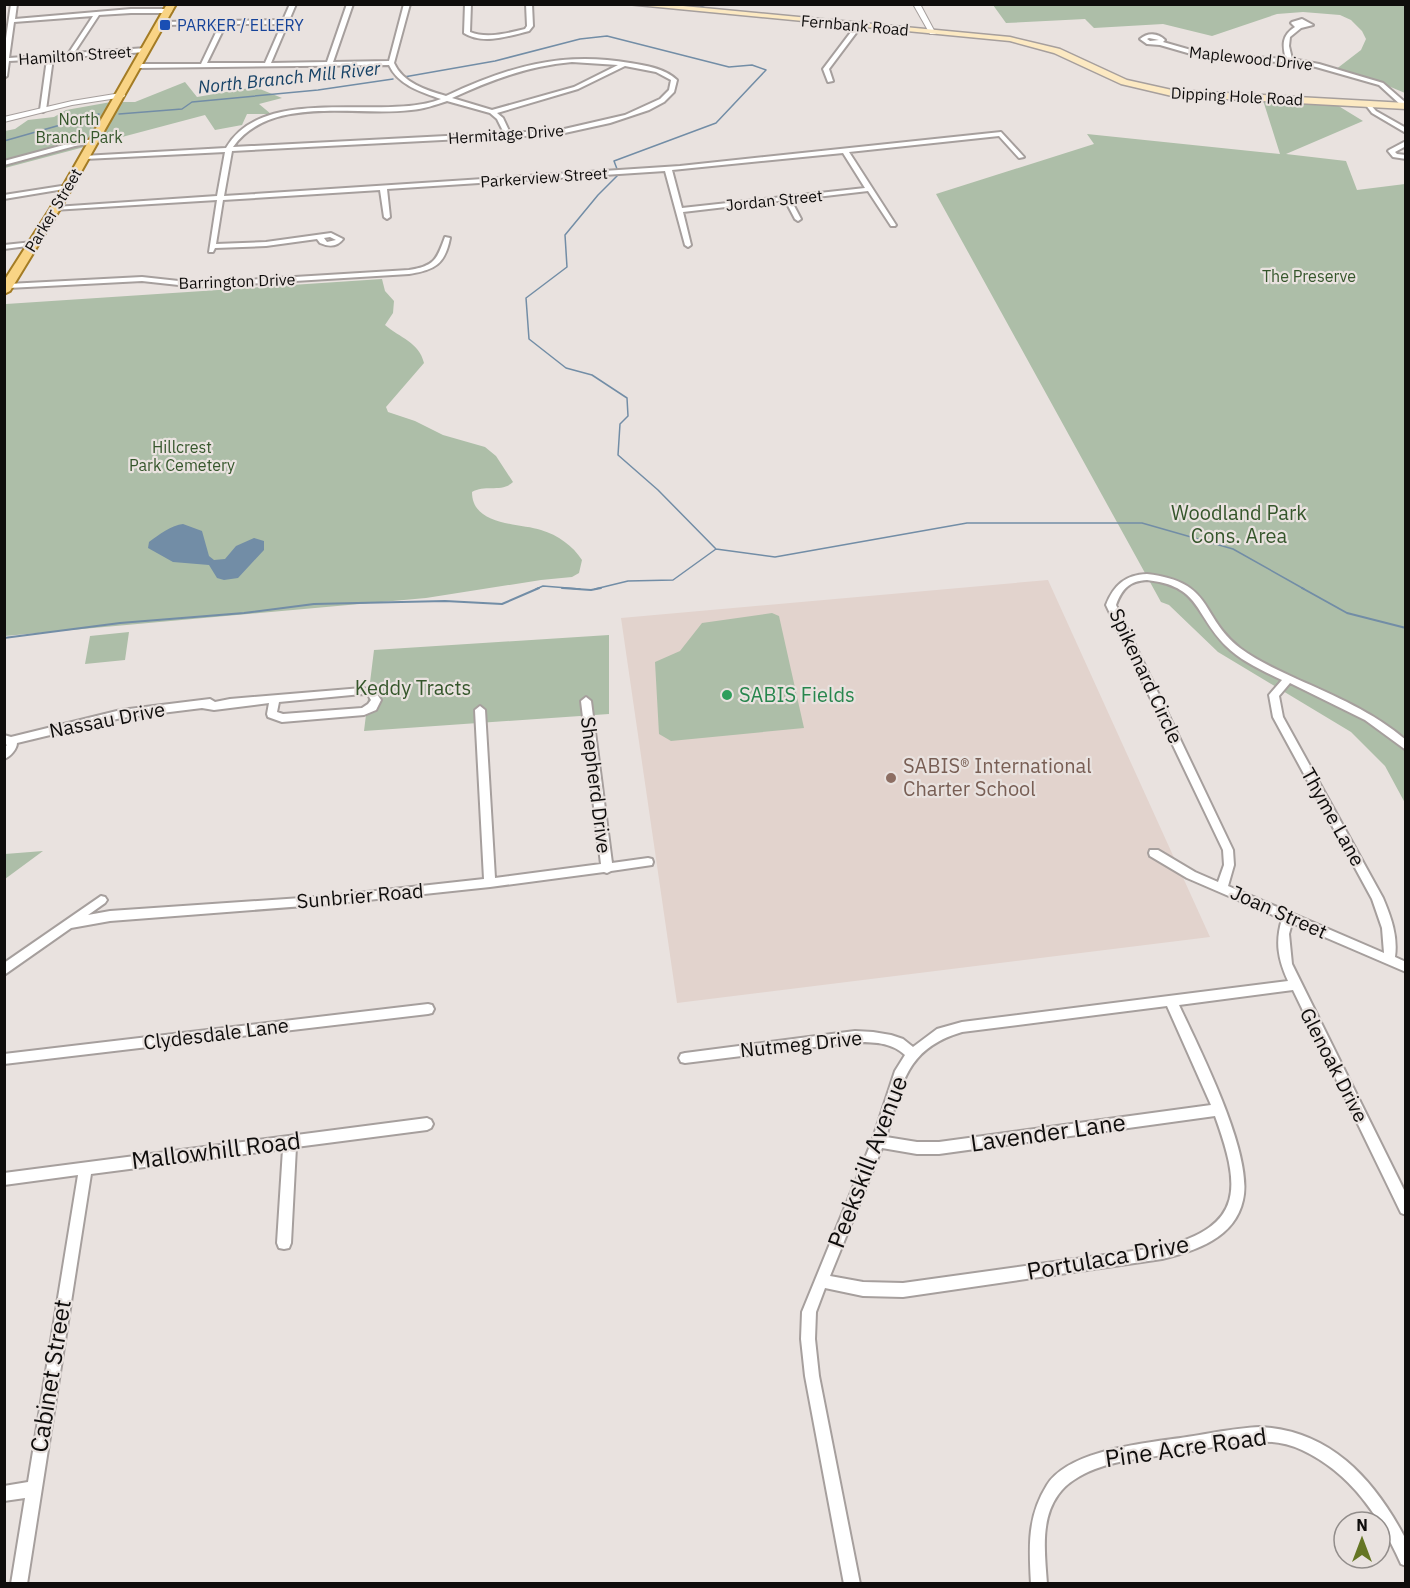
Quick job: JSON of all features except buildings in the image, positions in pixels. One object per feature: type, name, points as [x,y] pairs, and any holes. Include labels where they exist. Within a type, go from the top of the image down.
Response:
[{"type":"main road","name":"Fernbank Road","points":[[631,4],[1006,39]]},
{"type":"main road","name":"Parker Street","points":[[6,287],[56,209],[170,8]]},
{"type":"main road","name":"Dipping Hole Road","points":[[1006,39],[1046,47],[1118,80],[1172,93],[1405,106]]},
{"type":"street","points":[[4,76],[14,4]]},
{"type":"street","points":[[267,65],[292,4]]},
{"type":"street","points":[[328,64],[350,4]]},
{"type":"street","points":[[407,4],[391,63],[397,75],[411,85],[492,112],[500,117],[508,135]]},
{"type":"street","points":[[468,4],[467,33],[482,36],[527,30],[530,26],[529,4]]},
{"type":"street","points":[[916,4],[933,32]]},
{"type":"street","points":[[12,21],[170,8]]},
{"type":"street","points":[[70,55],[97,14]]},
{"type":"street","points":[[203,65],[224,22]]},
{"type":"street","points":[[162,23],[286,22]]},
{"type":"street","points":[[830,81],[826,69],[859,25]]},
{"type":"street","points":[[1290,61],[1285,41],[1290,32],[1299,27]]},
{"type":"street","name":"Maplewood Drive","points":[[1160,43],[1206,56],[1290,61],[1317,65],[1374,81],[1388,88],[1405,106]]},
{"type":"street","name":"Hamilton Street","points":[[6,60],[147,51]]},
{"type":"street","points":[[43,110],[50,56]]},
{"type":"street","name":"Hermitage Drive","points":[[85,157],[560,132],[603,123],[649,107],[674,89],[674,80],[669,75],[624,64],[593,59],[557,60],[483,81],[450,98],[408,109],[331,108],[267,119],[243,130],[229,149]]},
{"type":"street","points":[[138,66],[391,63]]},
{"type":"street","points":[[492,112],[576,88],[624,64]]},
{"type":"street","points":[[4,120],[121,95]]},
{"type":"street","points":[[1368,104],[1374,112],[1406,131]]},
{"type":"street","name":"Parkerview Street","points":[[56,209],[668,169],[1001,134],[1021,157]]},
{"type":"street","points":[[4,163],[94,141]]},
{"type":"street","points":[[1406,143],[1391,150],[1391,153],[1406,157]]},
{"type":"street","points":[[1398,147],[1406,150]]},
{"type":"street","points":[[229,149],[212,248],[320,237]]},
{"type":"street","points":[[845,151],[893,225]]},
{"type":"street","points":[[668,169],[688,244]]},
{"type":"street","points":[[4,197],[68,186]]},
{"type":"street","points":[[383,187],[387,217]]},
{"type":"street","name":"Jordan Street","points":[[679,210],[870,189]]},
{"type":"street","points":[[787,198],[798,219]]},
{"type":"street","name":"Barrington Drive","points":[[6,287],[142,279],[196,285],[409,272],[425,269],[440,260],[445,252],[447,238]]},
{"type":"street","points":[[4,247],[33,244]]},
{"type":"street","name":"Spikenard Circle","points":[[1222,887],[1229,865],[1228,849],[1111,605],[1114,591],[1124,582],[1135,578],[1151,577],[1181,585],[1201,602],[1222,638],[1236,650],[1372,721],[1396,736],[1406,746]]},
{"type":"street","name":"Thyme Lane","points":[[1288,679],[1274,695],[1278,717],[1388,922],[1392,942],[1389,960]]},
{"type":"street","name":"Nassau Drive","points":[[4,755],[11,749],[8,740],[112,715],[205,705],[217,706],[230,703],[274,699],[362,691],[374,694],[376,700],[372,707],[364,711],[282,718],[272,714],[274,699]]},
{"type":"street","name":"Shepherd Drive","points":[[586,701],[607,868]]},
{"type":"street","points":[[480,710],[490,883]]},
{"type":"street","name":"Joan Street","points":[[1154,853],[1191,874],[1406,967]]},
{"type":"street","name":"Sunbrier Road","points":[[71,923],[110,916],[330,900],[490,883],[648,862]]},
{"type":"street","points":[[4,970],[101,900]]},
{"type":"street","name":"Glenoak Drive","points":[[1288,917],[1282,946],[1294,985],[1406,1209]]},
{"type":"street","name":"Peekskill Avenue","points":[[852,1584],[810,1357],[809,1312],[878,1141],[901,1071],[912,1054],[941,1033],[962,1027],[1294,985]]},
{"type":"street","name":"Portulaca Drive","points":[[822,1281],[863,1289],[903,1290],[1162,1253],[1197,1244],[1224,1222],[1237,1199],[1238,1187],[1235,1162],[1218,1110],[1171,1001]]},
{"type":"street","name":"Clydesdale Lane","points":[[4,1059],[428,1009]]},
{"type":"street","name":"Nutmeg Drive","points":[[685,1058],[847,1037],[873,1036],[907,1047],[912,1054]]},
{"type":"street","name":"Lavender Lane","points":[[878,1141],[907,1147],[939,1148],[1218,1110]]},
{"type":"street","name":"Mallowhill Road","points":[[4,1179],[427,1124]]},
{"type":"street","points":[[284,1243],[290,1142]]},
{"type":"street","name":"Cabinet Street","points":[[19,1584],[32,1489],[85,1168]]},
{"type":"street","name":"Pine Acre Road","points":[[1039,1584],[1035,1552],[1038,1521],[1052,1491],[1071,1472],[1096,1459],[1247,1435],[1278,1434],[1317,1449],[1330,1458],[1365,1491],[1386,1516],[1406,1559]]},
{"type":"street","points":[[4,1494],[32,1489]]},
{"type":"shaded area","name":"SABIS® International Charter School","points":[[1048,580],[1210,937],[677,1003],[621,618]]},
{"type":"green space","points":[[993,5],[1403,5],[1406,6],[1405,93],[1381,83],[1335,70],[1361,50],[1366,39],[1362,31],[1351,20],[1340,15],[1303,12],[1277,14],[1212,36],[1163,24],[1094,28],[1085,19],[1006,23]]},
{"type":"green space","name":"North Branch Park","points":[[185,82],[197,97],[255,87],[282,98],[259,104],[271,114],[247,114],[242,125],[215,130],[205,115],[5,168],[5,131],[15,129],[28,120],[54,117],[66,110],[111,102],[135,102]]},
{"type":"green space","name":"Woodland Park Cons. Area","points":[[1262,97],[1332,102],[1363,121],[1286,154],[1346,161],[1357,190],[1405,184],[1405,803],[1385,766],[1351,732],[1218,652],[1169,605],[1161,602],[936,194],[1094,144],[1087,134],[1280,154]]},
{"type":"green space","name":"Hillcrest Park Cemetery","points":[[382,279],[385,291],[394,301],[393,313],[385,325],[413,345],[422,356],[424,363],[386,407],[388,412],[415,421],[443,435],[485,447],[496,456],[513,482],[504,487],[472,492],[474,503],[488,517],[541,530],[559,538],[570,546],[582,560],[579,573],[572,577],[426,598],[5,636],[4,308],[6,304]]},
{"type":"green space","name":"SABIS Fields","points":[[772,613],[779,616],[804,728],[671,741],[659,734],[655,662],[680,651],[702,623]]},
{"type":"green space","points":[[129,632],[125,660],[85,664],[90,636]]},
{"type":"green space","name":"Keddy Tracts","points":[[609,635],[609,714],[364,731],[374,650]]},
{"type":"green space","points":[[43,851],[5,879],[5,854]]},
{"type":"water","points":[[183,524],[202,531],[209,556],[214,560],[225,559],[236,546],[254,538],[264,541],[264,550],[238,578],[224,580],[217,578],[209,565],[173,562],[148,548],[149,542],[157,536],[170,528]]},
{"type":"waterway","points":[[700,7],[708,4]]},
{"type":"waterway","name":"North Branch Mill River","points":[[404,77],[495,61],[580,39],[607,36],[729,67],[752,65],[766,70],[716,123],[614,161],[617,169]]},
{"type":"waterway","name":"North Branch Mill River","points":[[119,114],[182,109],[192,102],[318,90],[393,79]]},
{"type":"waterway","name":"North Branch Mill River","points":[[4,141],[99,114]]},
{"type":"waterway","name":"North Branch Mill River","points":[[619,174],[598,195],[565,235],[567,267],[526,298],[529,339],[566,368],[592,375],[627,398],[628,416],[620,424],[618,455],[658,490],[716,549]]},
{"type":"waterway","name":"North Branch Mill River","points":[[716,549],[775,557],[967,523],[1142,523],[1233,549],[1304,589]]},
{"type":"waterway","points":[[595,589],[628,581],[673,580],[716,549]]},
{"type":"waterway","points":[[536,589],[543,586],[580,589]]},
{"type":"waterway","points":[[4,638],[120,623],[244,613],[314,604],[445,601],[502,604],[539,588]]},
{"type":"waterway","points":[[562,588],[591,590],[601,588]]},
{"type":"waterway","name":"North Branch Mill River","points":[[1302,588],[1347,613],[1406,628]]},
{"type":"place","name":"PARKER / ELLERY","points":[[165,25]]},
{"type":"place","name":"SABIS Fields","points":[[727,695]]},
{"type":"place","name":"SABIS® International Charter School","points":[[891,778]]},
{"type":"park label","name":"The Preserve","points":[[1309,276]]}]
